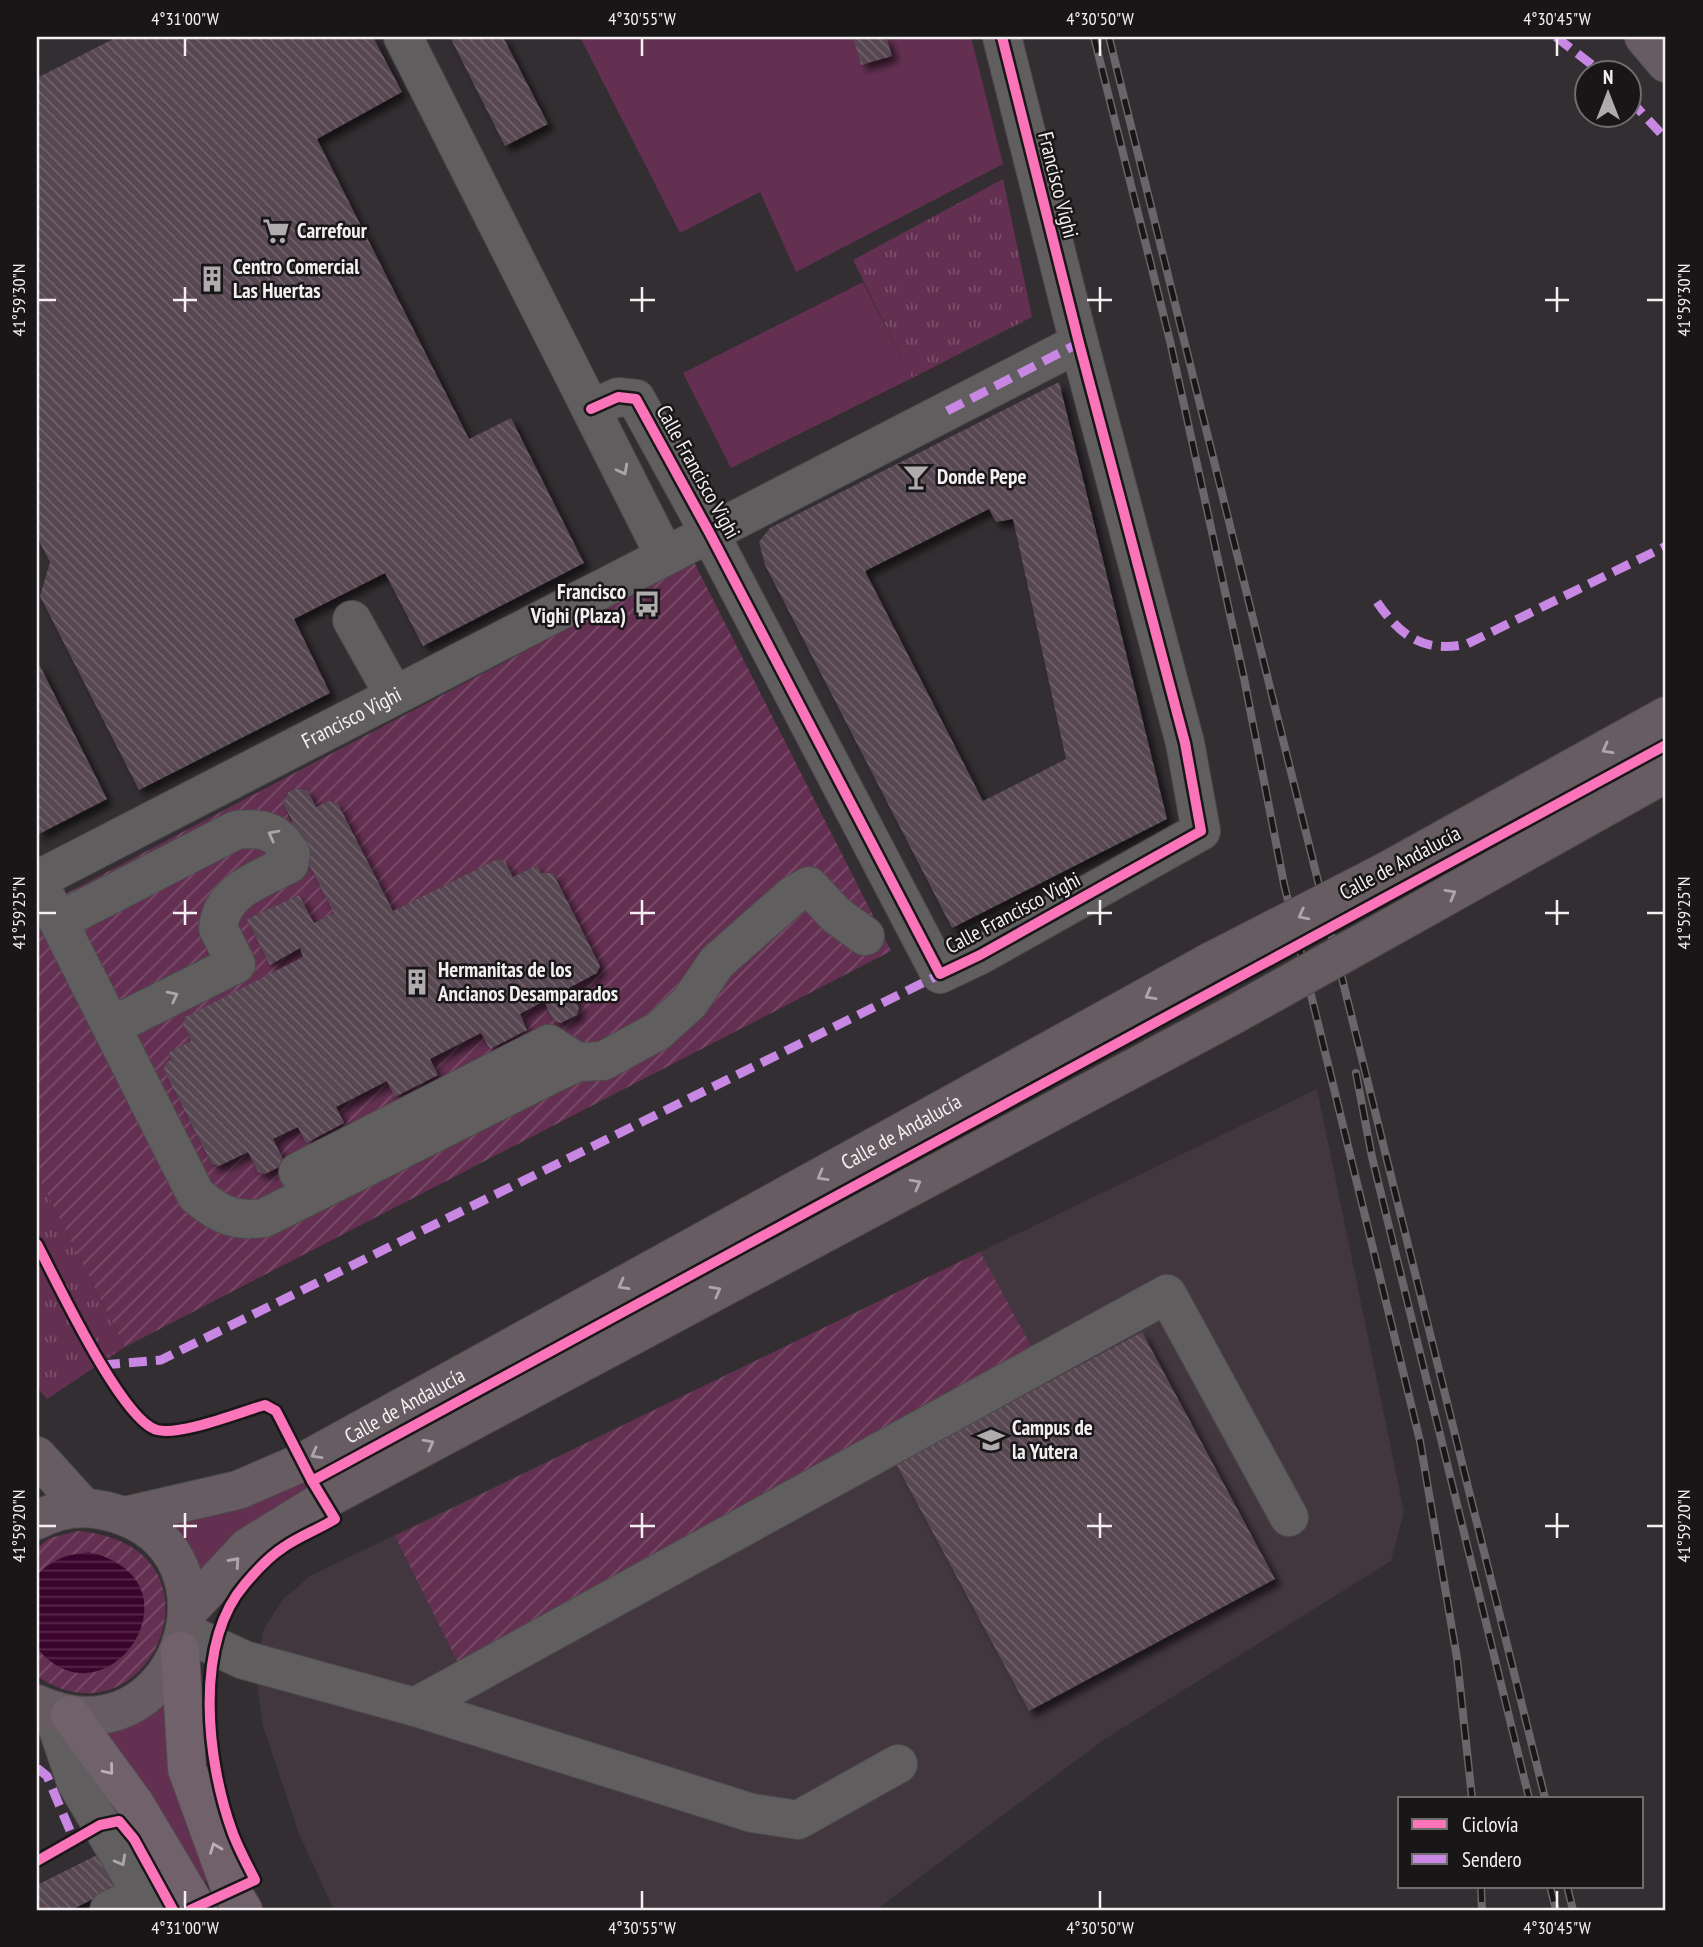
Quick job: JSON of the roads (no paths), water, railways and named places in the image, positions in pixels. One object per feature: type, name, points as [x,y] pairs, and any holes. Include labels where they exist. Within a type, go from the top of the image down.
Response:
[{"type":"highway","points":[[185,1632],[187,1769],[231,1890],[243,1910]]},
{"type":"highway","points":[[53,1710],[135,1804],[198,1910]]},
{"type":"main road","points":[[1644,37],[1666,63]]},
{"type":"main road","name":"Calle de Andalucía","points":[[125,1516],[238,1490],[303,1462],[1210,962],[1385,872],[1666,716]]},
{"type":"main road","points":[[53,1710],[97,1715],[123,1707],[147,1694],[166,1675],[185,1632],[248,1547],[326,1499],[1235,1014],[1666,773]]},
{"type":"main road","points":[[37,1456],[84,1508]]},
{"type":"main road","points":[[37,1520],[52,1512],[84,1508],[125,1516],[150,1531],[171,1554],[183,1581],[185,1632]]},
{"type":"street","points":[[403,37],[665,556]]},
{"type":"street","name":"Francisco Vighi","points":[[1002,37],[1079,343]]},
{"type":"street","points":[[709,532],[1079,343]]},
{"type":"street","name":"Calle Francisco Vighi","points":[[591,409],[618,397],[636,399],[709,532],[940,974],[980,955],[1201,831],[1185,743],[1079,343]]},
{"type":"street","name":"Calle Francisco Vighi","points":[[665,556],[709,532]]},
{"type":"street","name":"Francisco Vighi","points":[[37,880],[665,556]]},
{"type":"street","points":[[352,620],[394,695]]},
{"type":"street","points":[[59,921],[236,830],[253,828],[270,831],[283,840],[292,854],[289,864],[230,895],[224,905],[218,928],[236,964],[112,1026]]},
{"type":"street","points":[[37,880],[196,1195],[226,1217],[244,1221],[264,1219],[577,1062],[603,1061],[658,1031],[689,1003],[717,962],[792,896],[810,886],[836,915],[865,936]]},
{"type":"street","points":[[415,1707],[1167,1294],[1289,1517]]},
{"type":"street","points":[[185,1632],[244,1660],[415,1707],[752,1813],[798,1820],[898,1765]]},
{"type":"street","points":[[53,1710],[76,1782],[133,1905]]},
{"type":"railway","points":[[1094,37],[1170,341],[1244,678],[1284,884],[1420,1441],[1457,1658],[1472,1797]]},
{"type":"railway","points":[[1109,37],[1545,1797]]},
{"type":"railway","points":[[1356,1073],[1372,1157],[1529,1797]]},
{"type":"railway","points":[[1481,1888],[1482,1910]]},
{"type":"railway","points":[[1550,1888],[1556,1910]]},
{"type":"railway","points":[[1568,1888],[1573,1910]]},
{"type":"place","name":"Carrefour","points":[[276,231]]},
{"type":"place","name":"Centro Comercial Las Huertas","points":[[212,279]]},
{"type":"place","name":"Donde Pepe","points":[[916,477]]},
{"type":"place","name":"Francisco Vighi (Plaza)","points":[[647,604]]},
{"type":"place","name":"Hermanitas de los Ancianos Desamparados","points":[[417,982]]},
{"type":"place","name":"Campus de la Yutera","points":[[991,1440]]}]
